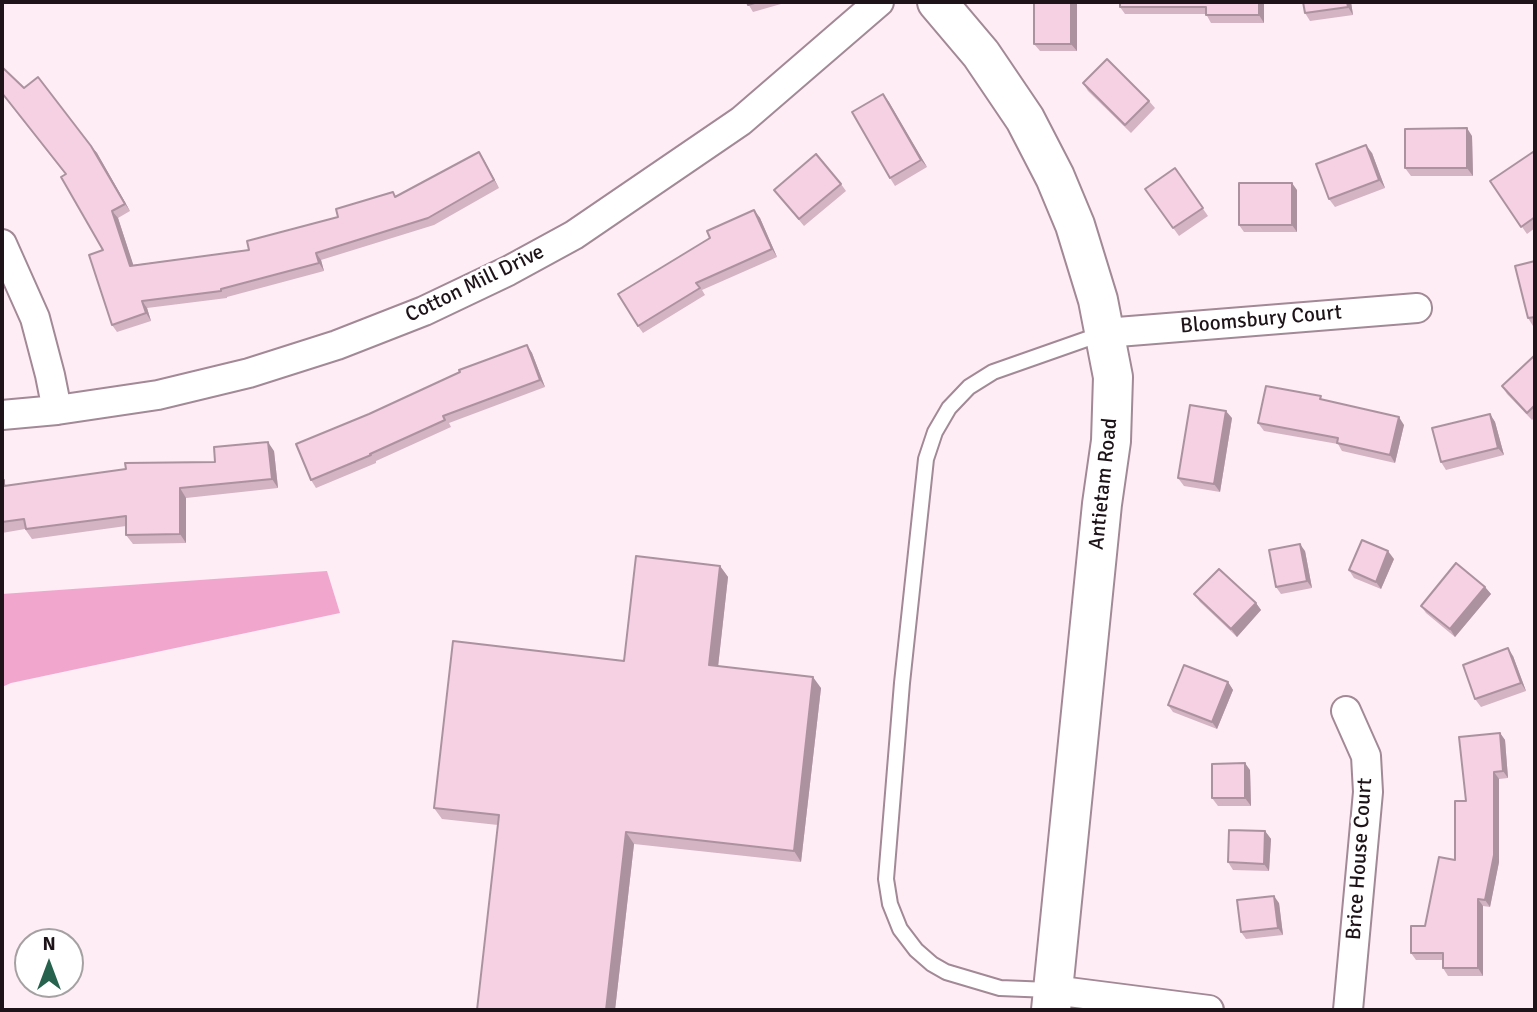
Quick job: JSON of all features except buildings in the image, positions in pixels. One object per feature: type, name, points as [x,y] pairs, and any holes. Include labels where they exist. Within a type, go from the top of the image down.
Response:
[{"type":"street","name":"Cotton Mill Drive","points":[[2,415],[158,396],[249,373],[337,345],[424,311],[508,271],[574,235],[741,121],[879,2]]},
{"type":"street","name":"Antietam Road","points":[[937,2],[996,75],[1025,119],[1055,177],[1075,225],[1098,300],[1113,377],[1111,440],[1102,504],[1052,1000]]},
{"type":"street","points":[[2,244],[34,318],[57,410]]},
{"type":"street","name":"Bloomsbury Court","points":[[1105,333],[1417,308]]},
{"type":"street","name":"Brice House Court","points":[[1346,711],[1366,757],[1368,792],[1348,1010]]},
{"type":"street","points":[[1052,1000],[1209,1010]]},
{"type":"lane","points":[[1052,1000],[946,972],[932,964],[916,950],[900,929],[890,904],[886,879],[902,683],[926,460],[935,432],[949,408],[969,387],[993,372],[1105,333]]},
{"type":"shaded area","points":[[327,571],[340,613],[2,687],[2,594]]}]
